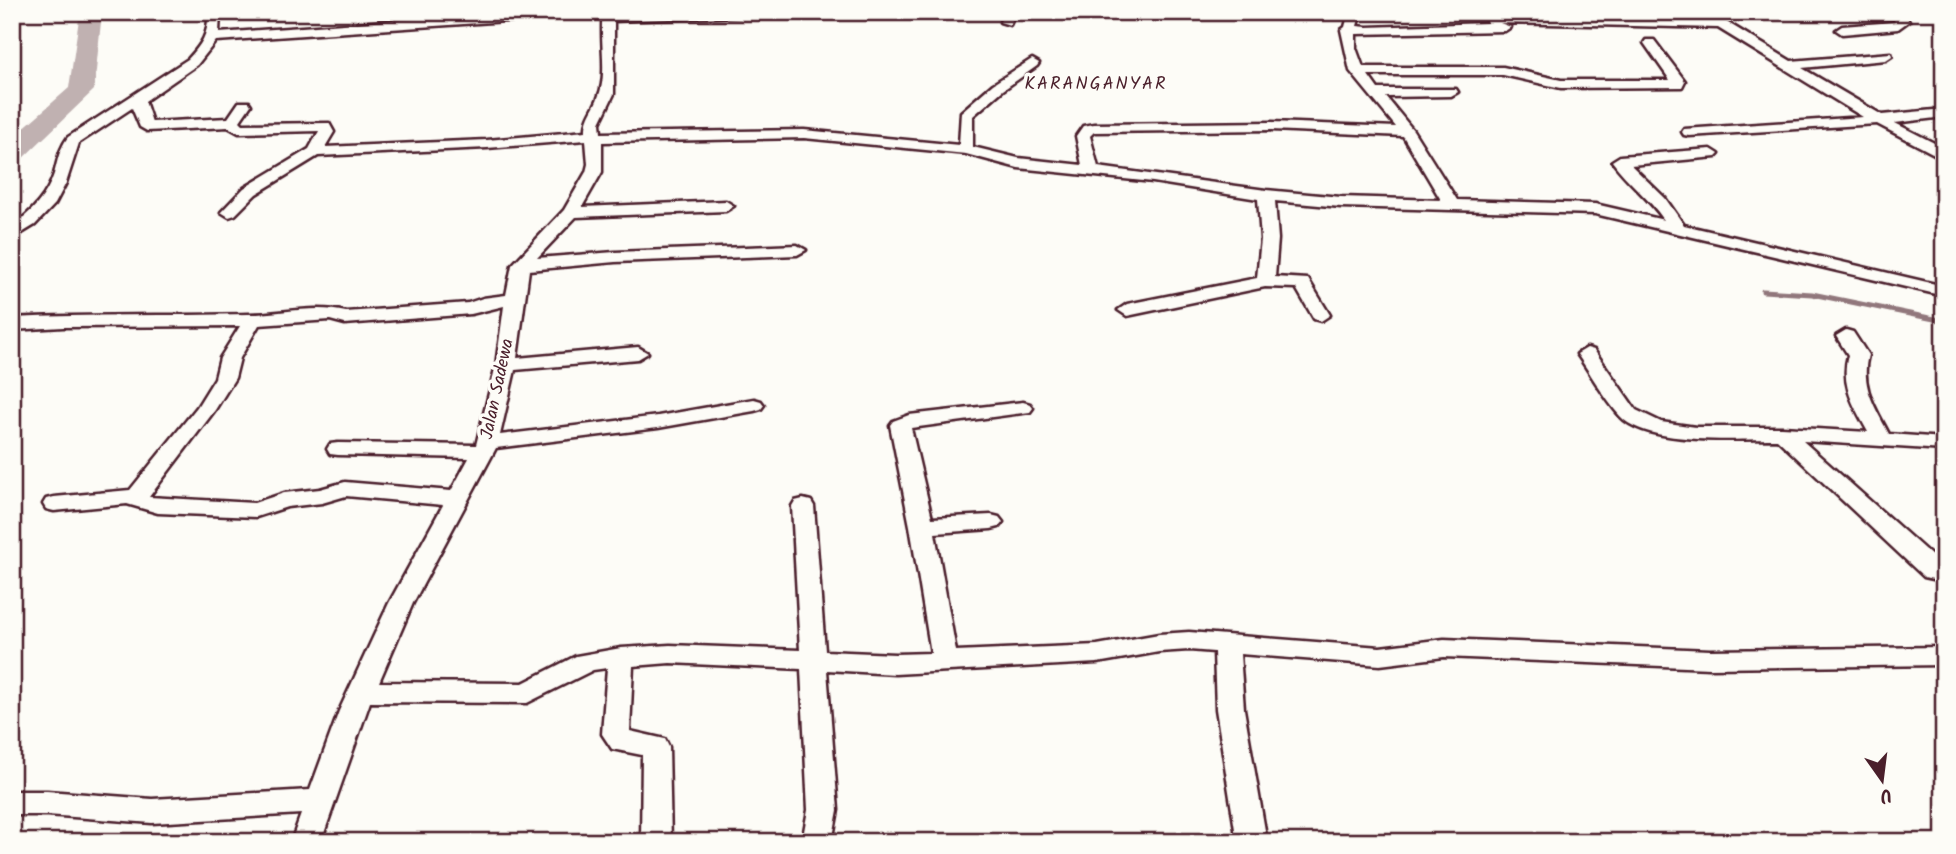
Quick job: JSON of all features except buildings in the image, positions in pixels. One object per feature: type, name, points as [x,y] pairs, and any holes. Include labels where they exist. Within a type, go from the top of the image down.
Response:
[{"type":"street","points":[[12,234],[34,220],[47,202],[57,186],[72,142],[95,124],[192,63],[213,37],[218,24],[214,12]]},
{"type":"street","points":[[213,37],[581,12]]},
{"type":"street","points":[[584,137],[607,94],[608,15],[752,12]]},
{"type":"street","points":[[1355,12],[1347,30],[1350,52],[1357,71],[1407,132],[1451,204]]},
{"type":"street","points":[[1701,12],[1879,120],[1940,152]]},
{"type":"street","points":[[1842,30],[1898,25],[1903,21],[1896,14],[1898,12]]},
{"type":"street","points":[[1347,30],[1551,27],[1547,20],[1722,24]]},
{"type":"street","points":[[1357,71],[1503,71],[1561,84],[1678,84],[1650,43]]},
{"type":"street","points":[[1788,65],[1886,56]]},
{"type":"street","points":[[966,150],[966,115],[998,87],[1032,63]]},
{"type":"street","points":[[1376,93],[1451,92]]},
{"type":"street","points":[[137,99],[147,127],[232,122],[244,106]]},
{"type":"street","points":[[1689,132],[1879,120],[1944,113]]},
{"type":"street","points":[[229,212],[250,191],[315,152],[327,132],[324,126],[244,130],[235,127],[232,122]]},
{"type":"street","points":[[1091,170],[1083,136],[1087,129],[1094,128],[1272,125],[1407,132]]},
{"type":"street","points":[[315,152],[584,137],[804,134],[966,150],[1007,161],[1153,177],[1266,195],[1341,202],[1595,209],[1944,291]]},
{"type":"street","points":[[521,265],[572,212],[596,164],[584,137]]},
{"type":"street","points":[[1676,227],[1659,201],[1620,161],[1712,154]]},
{"type":"street","points":[[1265,282],[1271,254],[1271,222],[1266,195]]},
{"type":"street","points":[[572,212],[726,206]]},
{"type":"street","points":[[521,265],[615,257],[797,250]]},
{"type":"street","name":"Jalan Sadewa","points":[[306,842],[299,802],[361,692],[445,497],[477,450],[506,365],[505,301],[521,265]]},
{"type":"street","points":[[1128,310],[1265,282],[1303,283],[1321,315]]},
{"type":"street","points":[[12,324],[63,321],[253,320],[331,314],[345,318],[388,317],[471,308],[505,301]]},
{"type":"street","points":[[253,320],[230,358],[225,377],[205,410],[137,496],[136,501],[158,506],[250,510],[284,500],[321,496],[339,489],[445,497]]},
{"type":"street","points":[[1846,336],[1858,355],[1854,370],[1857,392],[1881,438]]},
{"type":"street","points":[[506,365],[638,354]]},
{"type":"street","points":[[1587,354],[1629,414],[1642,423],[1673,431],[1782,433],[1944,444]]},
{"type":"street","points":[[338,449],[477,450],[754,405]]},
{"type":"street","points":[[945,661],[922,526],[900,425],[909,421],[1023,408]]},
{"type":"street","points":[[1782,433],[1940,574]]},
{"type":"street","points":[[54,504],[137,496]]},
{"type":"street","points":[[803,506],[823,810],[817,842]]},
{"type":"street","points":[[922,526],[990,522]]},
{"type":"street","points":[[361,692],[527,693],[585,663],[621,657],[670,654],[895,664],[1097,654],[1159,643],[1189,641],[1380,656],[1444,648],[1710,659],[1944,656]]},
{"type":"street","points":[[1227,645],[1230,709],[1252,842]]},
{"type":"street","points":[[621,657],[616,734],[622,741],[655,747],[656,842]]},
{"type":"street","points":[[12,803],[39,801],[177,811],[299,802]]},
{"type":"waterway","points":[[12,153],[81,90],[91,12]]},
{"type":"waterway","points":[[1763,291],[1812,294],[1944,321]]},
{"type":"district","name":"KARANGANYAR","points":[[1096,84]]}]
